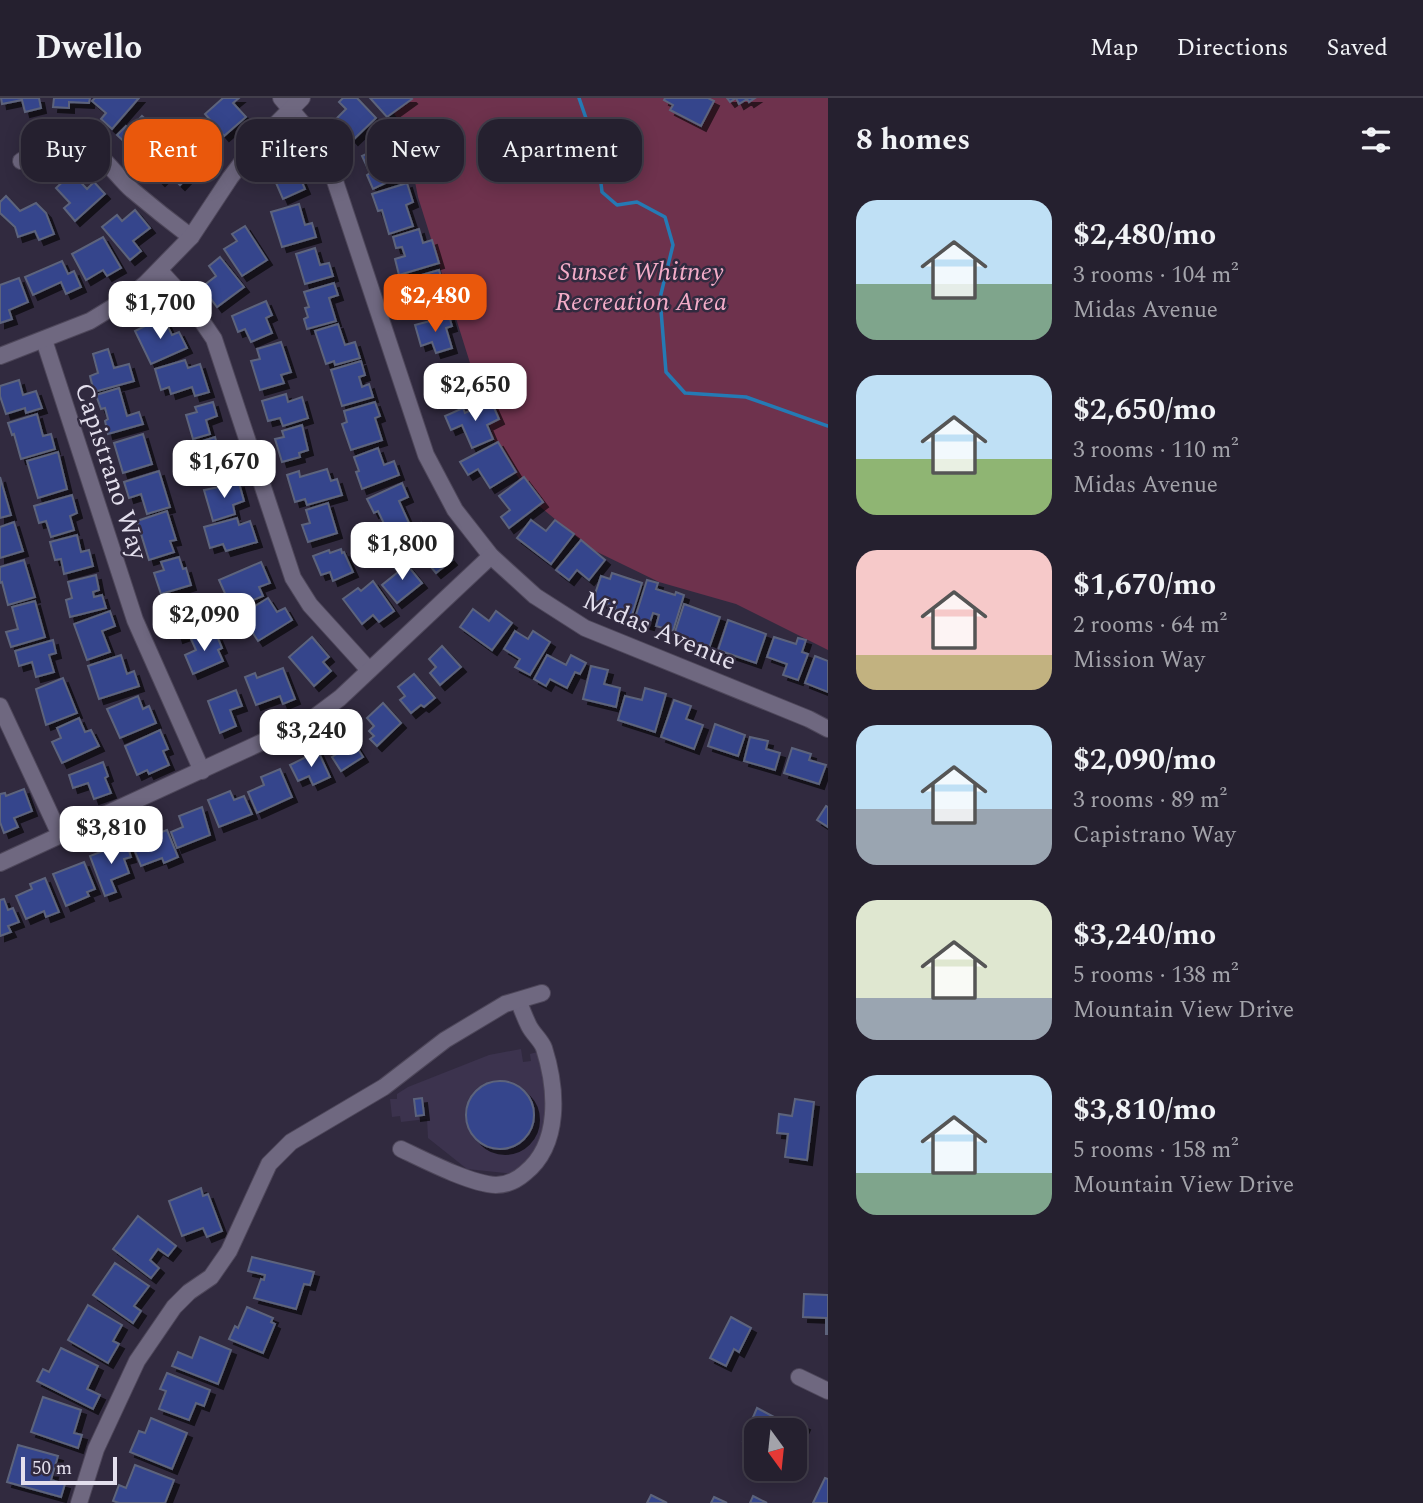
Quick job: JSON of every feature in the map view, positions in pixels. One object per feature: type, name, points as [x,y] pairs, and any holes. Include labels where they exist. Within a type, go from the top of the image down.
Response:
[{"type":"street","points":[[0,356],[90,321],[131,296],[160,271],[191,237],[240,163],[291,102]]},
{"type":"street","name":"Midas Avenue","points":[[291,102],[315,138],[331,169],[412,417],[434,473],[455,510],[491,556],[536,596],[585,628],[828,729]]},
{"type":"street","points":[[20,162],[61,141],[76,142],[92,149],[129,187],[191,237]]},
{"type":"street","points":[[160,271],[191,305],[214,339],[293,578],[310,605],[369,670]]},
{"type":"street","name":"Capistrano Way","points":[[44,340],[135,620],[202,771]]},
{"type":"street","points":[[0,863],[312,719],[340,698],[491,556]]},
{"type":"street","points":[[0,706],[60,835]]},
{"type":"street","points":[[79,1503],[96,1449],[137,1361],[174,1307],[189,1292],[211,1277],[229,1251],[269,1164],[291,1142],[384,1087],[445,1040],[496,1009],[542,993]]},
{"type":"street","points":[[401,1149],[444,1168],[494,1185],[507,1184],[534,1166],[550,1134],[553,1111],[551,1082],[543,1045],[530,1028],[519,1002]]},
{"type":"street","points":[[799,1377],[828,1391]]},
{"type":"shaded area","points":[[521,1049],[523,1062],[531,1061],[530,1054],[541,1051],[549,1119],[536,1151],[515,1174],[467,1169],[428,1138],[427,1119],[401,1122],[400,1116],[392,1117],[390,1099],[397,1099],[397,1094],[408,1087],[489,1055]]},
{"type":"green space","name":"Sunset Whitney Recreation Area","points":[[381,98],[828,98],[828,650],[736,604],[659,582],[591,549],[538,505],[496,446],[415,182],[464,182],[464,119],[398,119]]},
{"type":"building","points":[[1,98],[39,98],[41,108],[25,112],[22,100],[2,104]]},
{"type":"building","points":[[54,98],[90,98],[89,103],[69,102],[69,108],[53,107]]},
{"type":"building","points":[[95,98],[139,98],[112,129],[110,119],[101,119],[106,113],[92,101]]},
{"type":"building","points":[[223,98],[239,98],[233,103],[246,117],[236,119],[236,126],[224,136],[222,119],[209,119],[205,114]]},
{"type":"building","points":[[343,98],[357,98],[376,118],[367,119],[367,127],[353,140],[353,119],[336,119],[346,109],[339,102]]},
{"type":"building","points":[[370,98],[411,98],[412,99],[387,117]]},
{"type":"building","points":[[708,98],[714,101],[701,126],[670,110],[673,105],[664,100]]},
{"type":"building","points":[[736,98],[755,98],[739,104]]},
{"type":"building","points":[[124,128],[124,142],[117,135]]},
{"type":"building","points":[[367,154],[367,167],[362,156]]},
{"type":"building","points":[[62,182],[80,182],[87,189],[94,182],[105,194],[75,221],[64,208],[70,203],[56,188]]},
{"type":"building","points":[[276,182],[302,182],[305,189],[283,199]]},
{"type":"building","points":[[370,182],[388,182],[373,189]]},
{"type":"building","points":[[407,183],[413,202],[406,205],[413,226],[389,234],[382,210],[378,211],[372,194]]},
{"type":"building","points":[[6,196],[20,211],[36,203],[46,213],[54,234],[39,240],[35,231],[18,237],[15,227],[0,213],[0,202]]},
{"type":"building","points":[[299,204],[305,225],[312,223],[316,237],[282,247],[271,212]]},
{"type":"building","points":[[135,210],[150,228],[133,241],[141,251],[130,260],[102,227],[117,215],[122,221]]},
{"type":"building","points":[[245,226],[267,260],[242,276],[224,249],[237,241],[232,234]]},
{"type":"building","points":[[419,229],[423,243],[432,240],[439,263],[399,275],[395,259],[405,256],[402,247],[396,248],[393,237]]},
{"type":"building","points":[[103,237],[121,268],[107,276],[103,270],[86,280],[72,254]]},
{"type":"building","points":[[315,248],[320,265],[329,263],[333,276],[305,284],[296,254]]},
{"type":"building","points":[[220,257],[244,287],[217,307],[202,287],[216,276],[209,266]]},
{"type":"building","points":[[62,261],[68,274],[74,271],[81,287],[66,294],[61,282],[33,295],[25,277]]},
{"type":"building","points":[[439,270],[450,306],[424,314],[418,293],[406,296],[401,281]]},
{"type":"building","points":[[19,278],[28,302],[9,310],[12,319],[0,323],[0,285]]},
{"type":"building","points":[[334,283],[338,295],[329,298],[336,321],[307,329],[304,319],[308,317],[305,308],[309,307],[304,292]]},
{"type":"building","points":[[266,301],[272,315],[266,318],[272,333],[251,342],[245,329],[238,332],[232,316]]},
{"type":"building","points":[[449,316],[452,326],[446,328],[452,348],[436,353],[432,342],[421,346],[415,325]]},
{"type":"building","points":[[163,317],[172,335],[179,332],[187,348],[151,364],[135,331]]},
{"type":"building","points":[[338,324],[345,345],[355,342],[360,358],[335,365],[334,361],[326,364],[315,331]]},
{"type":"building","points":[[281,342],[291,372],[281,375],[284,383],[260,390],[251,361],[260,359],[257,349]]},
{"type":"building","points":[[108,349],[114,368],[129,364],[134,381],[94,392],[90,376],[98,373],[93,354]]},
{"type":"building","points":[[185,360],[188,368],[200,364],[209,392],[195,396],[192,387],[171,394],[169,387],[161,390],[155,369]]},
{"type":"building","points":[[361,361],[365,375],[359,377],[362,387],[369,384],[373,397],[342,406],[331,370]]},
{"type":"building","points":[[471,368],[476,384],[470,386],[474,399],[453,405],[447,386],[435,389],[431,374],[449,369],[450,375]]},
{"type":"building","points":[[19,380],[23,395],[36,391],[42,408],[26,413],[25,408],[6,414],[0,386]]},
{"type":"building","points":[[119,388],[127,416],[139,412],[143,424],[108,434],[105,408],[101,409],[96,395]]},
{"type":"building","points":[[286,394],[288,402],[302,397],[308,418],[283,426],[280,418],[268,421],[262,401]]},
{"type":"building","points":[[491,401],[499,419],[487,425],[493,439],[472,448],[462,425],[451,430],[445,416],[463,408],[465,413]]},
{"type":"building","points":[[213,402],[217,416],[206,420],[210,434],[193,439],[186,415],[197,412],[195,407]]},
{"type":"building","points":[[375,402],[380,416],[375,418],[382,440],[351,450],[342,424],[347,422],[344,411]]},
{"type":"building","points":[[37,414],[43,436],[51,434],[55,449],[21,459],[8,423]]},
{"type":"building","points":[[302,425],[308,450],[299,453],[300,457],[282,462],[275,439],[284,437],[282,431]]},
{"type":"building","points":[[143,434],[152,464],[123,473],[114,443]]},
{"type":"building","points":[[215,437],[219,451],[227,448],[233,466],[200,476],[196,462],[189,464],[184,447]]},
{"type":"building","points":[[498,442],[516,472],[490,488],[478,469],[468,475],[460,462]]},
{"type":"building","points":[[378,448],[384,465],[394,461],[399,475],[362,489],[354,457]]},
{"type":"building","points":[[58,452],[67,489],[38,498],[27,461]]},
{"type":"building","points":[[327,469],[331,481],[337,479],[342,495],[307,505],[305,499],[295,502],[287,475],[299,471],[300,477]]},
{"type":"building","points":[[159,471],[170,507],[147,514],[141,494],[129,498],[124,482]]},
{"type":"building","points":[[0,477],[11,515],[0,518]]},
{"type":"building","points":[[524,477],[543,502],[509,528],[501,517],[510,510],[499,496]]},
{"type":"building","points":[[239,483],[244,501],[233,505],[235,514],[213,521],[204,490]]},
{"type":"building","points":[[402,483],[408,497],[399,501],[409,523],[388,532],[378,511],[374,513],[367,499]]},
{"type":"building","points":[[72,495],[77,513],[70,516],[74,530],[51,537],[46,521],[39,523],[34,506]]},
{"type":"building","points":[[328,503],[337,533],[308,542],[302,525],[310,523],[306,510]]},
{"type":"building","points":[[167,511],[176,540],[170,541],[174,552],[149,560],[137,521]]},
{"type":"building","points":[[237,518],[239,525],[250,521],[257,542],[226,551],[223,544],[210,548],[204,527]]},
{"type":"building","points":[[531,520],[546,531],[555,520],[574,534],[551,564],[517,538]]},
{"type":"building","points":[[14,522],[23,551],[0,558],[0,527]]},
{"type":"building","points":[[421,523],[452,560],[436,573],[405,536]]},
{"type":"building","points":[[77,535],[81,552],[89,550],[93,566],[64,574],[61,559],[55,560],[50,542]]},
{"type":"building","points":[[581,540],[605,560],[589,580],[577,570],[569,580],[556,570]]},
{"type":"building","points":[[341,549],[353,572],[333,581],[330,572],[321,575],[313,556]]},
{"type":"building","points":[[179,557],[183,569],[186,568],[191,585],[161,594],[154,573],[164,570],[161,562]]},
{"type":"building","points":[[24,560],[35,597],[8,605],[2,582],[0,583],[0,567]]},
{"type":"building","points":[[403,560],[422,583],[397,603],[382,585],[398,572],[394,567]]},
{"type":"building","points":[[261,562],[270,583],[259,587],[263,596],[232,609],[219,580]]},
{"type":"building","points":[[612,573],[642,583],[631,618],[614,613],[616,607],[593,600],[601,576],[610,579]]},
{"type":"building","points":[[96,575],[99,590],[93,592],[94,597],[102,595],[106,608],[70,617],[66,600],[72,598],[68,582]]},
{"type":"building","points":[[647,580],[658,583],[656,589],[684,595],[673,631],[656,626],[659,615],[653,613],[649,625],[634,621]]},
{"type":"building","points":[[373,581],[394,611],[379,622],[373,615],[362,624],[343,599],[358,588],[361,591]]},
{"type":"building","points":[[192,596],[197,610],[207,606],[214,625],[178,638],[173,623],[177,622],[170,603]]},
{"type":"building","points":[[268,598],[277,612],[285,608],[292,620],[258,641],[247,624],[253,621],[247,611]]},
{"type":"building","points":[[35,601],[45,637],[11,647],[6,632],[18,629],[12,607]]},
{"type":"building","points":[[684,604],[720,617],[708,651],[674,635]]},
{"type":"building","points":[[473,609],[489,621],[496,611],[512,623],[492,650],[460,627]]},
{"type":"building","points":[[110,611],[115,626],[102,631],[110,652],[87,660],[74,624]]},
{"type":"building","points":[[728,620],[766,634],[756,663],[718,650]]},
{"type":"building","points":[[515,631],[528,639],[533,631],[550,642],[530,675],[515,667],[520,659],[504,649]]},
{"type":"building","points":[[208,632],[210,638],[217,636],[222,648],[218,650],[223,661],[193,674],[185,655],[196,650],[191,639]]},
{"type":"building","points":[[312,637],[329,657],[323,662],[331,671],[314,686],[289,657]]},
{"type":"building","points":[[774,637],[796,644],[798,638],[806,640],[802,652],[808,654],[798,680],[783,675],[787,664],[767,657]]},
{"type":"building","points":[[53,640],[56,653],[49,655],[54,672],[36,677],[32,662],[19,666],[15,651]]},
{"type":"building","points":[[442,646],[461,667],[440,685],[430,673],[436,667],[429,659]]},
{"type":"building","points":[[121,655],[127,674],[134,671],[139,686],[99,699],[88,666]]},
{"type":"building","points":[[547,655],[566,665],[571,655],[586,663],[580,674],[575,672],[567,688],[550,679],[546,686],[534,679]]},
{"type":"building","points":[[815,656],[828,661],[828,692],[805,683]]},
{"type":"building","points":[[591,666],[608,670],[604,684],[620,688],[616,707],[583,699]]},
{"type":"building","points":[[283,668],[295,699],[283,704],[280,696],[256,705],[245,677],[255,673],[257,678]]},
{"type":"building","points":[[414,674],[435,698],[411,713],[400,700],[405,696],[398,687]]},
{"type":"building","points":[[63,678],[77,713],[46,725],[36,689]]},
{"type":"building","points":[[645,688],[666,694],[655,732],[618,720],[625,696],[642,700]]},
{"type":"building","points":[[236,690],[242,706],[230,710],[236,726],[220,733],[208,701]]},
{"type":"building","points":[[138,696],[143,709],[149,706],[156,723],[120,738],[107,709]]},
{"type":"building","points":[[674,700],[691,706],[686,719],[703,725],[694,749],[661,737]]},
{"type":"building","points":[[383,703],[401,723],[377,746],[370,739],[374,736],[369,731],[374,726],[367,718]]},
{"type":"building","points":[[79,718],[85,732],[91,730],[99,746],[62,763],[52,742],[61,738],[57,728]]},
{"type":"building","points":[[715,724],[745,735],[738,756],[708,746]]},
{"type":"building","points":[[160,730],[168,749],[163,751],[169,765],[149,774],[147,770],[137,775],[125,746]]},
{"type":"building","points":[[348,733],[363,757],[341,771],[332,757],[340,752],[334,742]]},
{"type":"building","points":[[750,737],[768,741],[766,749],[780,753],[775,770],[744,761]]},
{"type":"building","points":[[792,748],[811,754],[809,760],[826,765],[819,784],[784,773]]},
{"type":"building","points":[[318,751],[330,777],[313,785],[309,776],[298,781],[290,765]]},
{"type":"building","points":[[103,762],[111,793],[94,799],[88,783],[73,788],[69,775]]},
{"type":"building","points":[[280,769],[292,797],[257,813],[248,792],[264,785],[261,777]]},
{"type":"building","points":[[24,789],[32,811],[14,818],[18,827],[4,833],[0,822],[0,794],[5,793],[6,796]]},
{"type":"building","points":[[230,791],[234,800],[244,796],[252,814],[219,827],[208,800]]},
{"type":"building","points":[[826,806],[828,807],[828,827],[817,820]]},
{"type":"building","points":[[202,807],[210,835],[177,848],[171,832],[183,827],[179,816]]},
{"type":"building","points":[[148,829],[151,836],[167,830],[178,857],[164,863],[162,858],[141,866],[129,837]]},
{"type":"building","points":[[126,842],[131,857],[124,859],[129,873],[111,880],[116,892],[105,896],[90,856]]},
{"type":"building","points":[[84,862],[95,889],[87,892],[89,896],[66,906],[53,874]]},
{"type":"building","points":[[45,878],[59,912],[46,917],[44,911],[26,919],[16,896],[32,889],[30,884]]},
{"type":"building","points":[[4,899],[8,910],[13,908],[19,922],[8,926],[11,932],[0,936],[0,900]]},
{"type":"building","points":[[500,1081],[513,1084],[524,1091],[531,1102],[534,1115],[531,1128],[524,1139],[513,1146],[500,1149],[487,1146],[476,1139],[469,1128],[466,1115],[469,1102],[476,1091],[487,1084]]},
{"type":"building","points":[[422,1098],[424,1115],[416,1116],[414,1099]]},
{"type":"building","points":[[795,1099],[814,1102],[807,1160],[785,1157],[788,1134],[777,1133],[779,1114],[792,1116]]},
{"type":"building","points":[[201,1188],[203,1196],[208,1194],[222,1231],[207,1237],[203,1228],[182,1236],[169,1201]]},
{"type":"building","points":[[138,1216],[176,1246],[168,1256],[158,1249],[150,1260],[159,1268],[151,1278],[113,1249]]},
{"type":"building","points":[[252,1257],[314,1272],[310,1285],[304,1284],[296,1309],[254,1298],[265,1275],[248,1271]]},
{"type":"building","points":[[115,1263],[149,1286],[134,1306],[141,1311],[133,1323],[93,1295]]},
{"type":"building","points":[[804,1294],[828,1295],[828,1334],[826,1318],[803,1317]]},
{"type":"building","points":[[88,1305],[122,1325],[113,1341],[119,1344],[108,1363],[68,1340]]},
{"type":"building","points":[[247,1307],[273,1318],[271,1322],[275,1324],[263,1353],[229,1339],[235,1326],[238,1328]]},
{"type":"building","points":[[731,1317],[751,1328],[739,1352],[734,1349],[726,1366],[710,1358]]},
{"type":"building","points":[[200,1337],[231,1350],[218,1384],[172,1366],[178,1352],[192,1358]]},
{"type":"building","points":[[61,1348],[98,1366],[87,1389],[100,1395],[93,1409],[37,1381],[43,1369],[49,1372]]},
{"type":"building","points":[[167,1373],[210,1390],[204,1406],[196,1403],[189,1420],[159,1409],[166,1391],[160,1389]]},
{"type":"building","points":[[43,1397],[81,1410],[74,1433],[82,1435],[78,1448],[31,1432]]},
{"type":"building","points":[[757,1408],[776,1418],[753,1418]]},
{"type":"building","points":[[151,1418],[187,1433],[172,1469],[130,1452],[139,1431],[145,1433]]},
{"type":"building","points":[[18,1445],[58,1456],[51,1480],[65,1484],[61,1497],[7,1482]]},
{"type":"building","points":[[135,1465],[174,1480],[165,1503],[113,1501],[119,1485],[126,1488]]},
{"type":"building","points":[[825,1478],[828,1479],[828,1503],[813,1503]]},
{"type":"building","points":[[651,1495],[667,1503],[647,1503]]},
{"type":"building","points":[[753,1496],[767,1503],[750,1503]]},
{"type":"building","points":[[714,1497],[727,1503],[711,1503]]},
{"type":"waterway","points":[[579,98],[597,150],[602,192],[617,205],[637,202],[665,217],[673,245],[660,298],[666,372],[685,393],[746,397],[828,426]]}]
